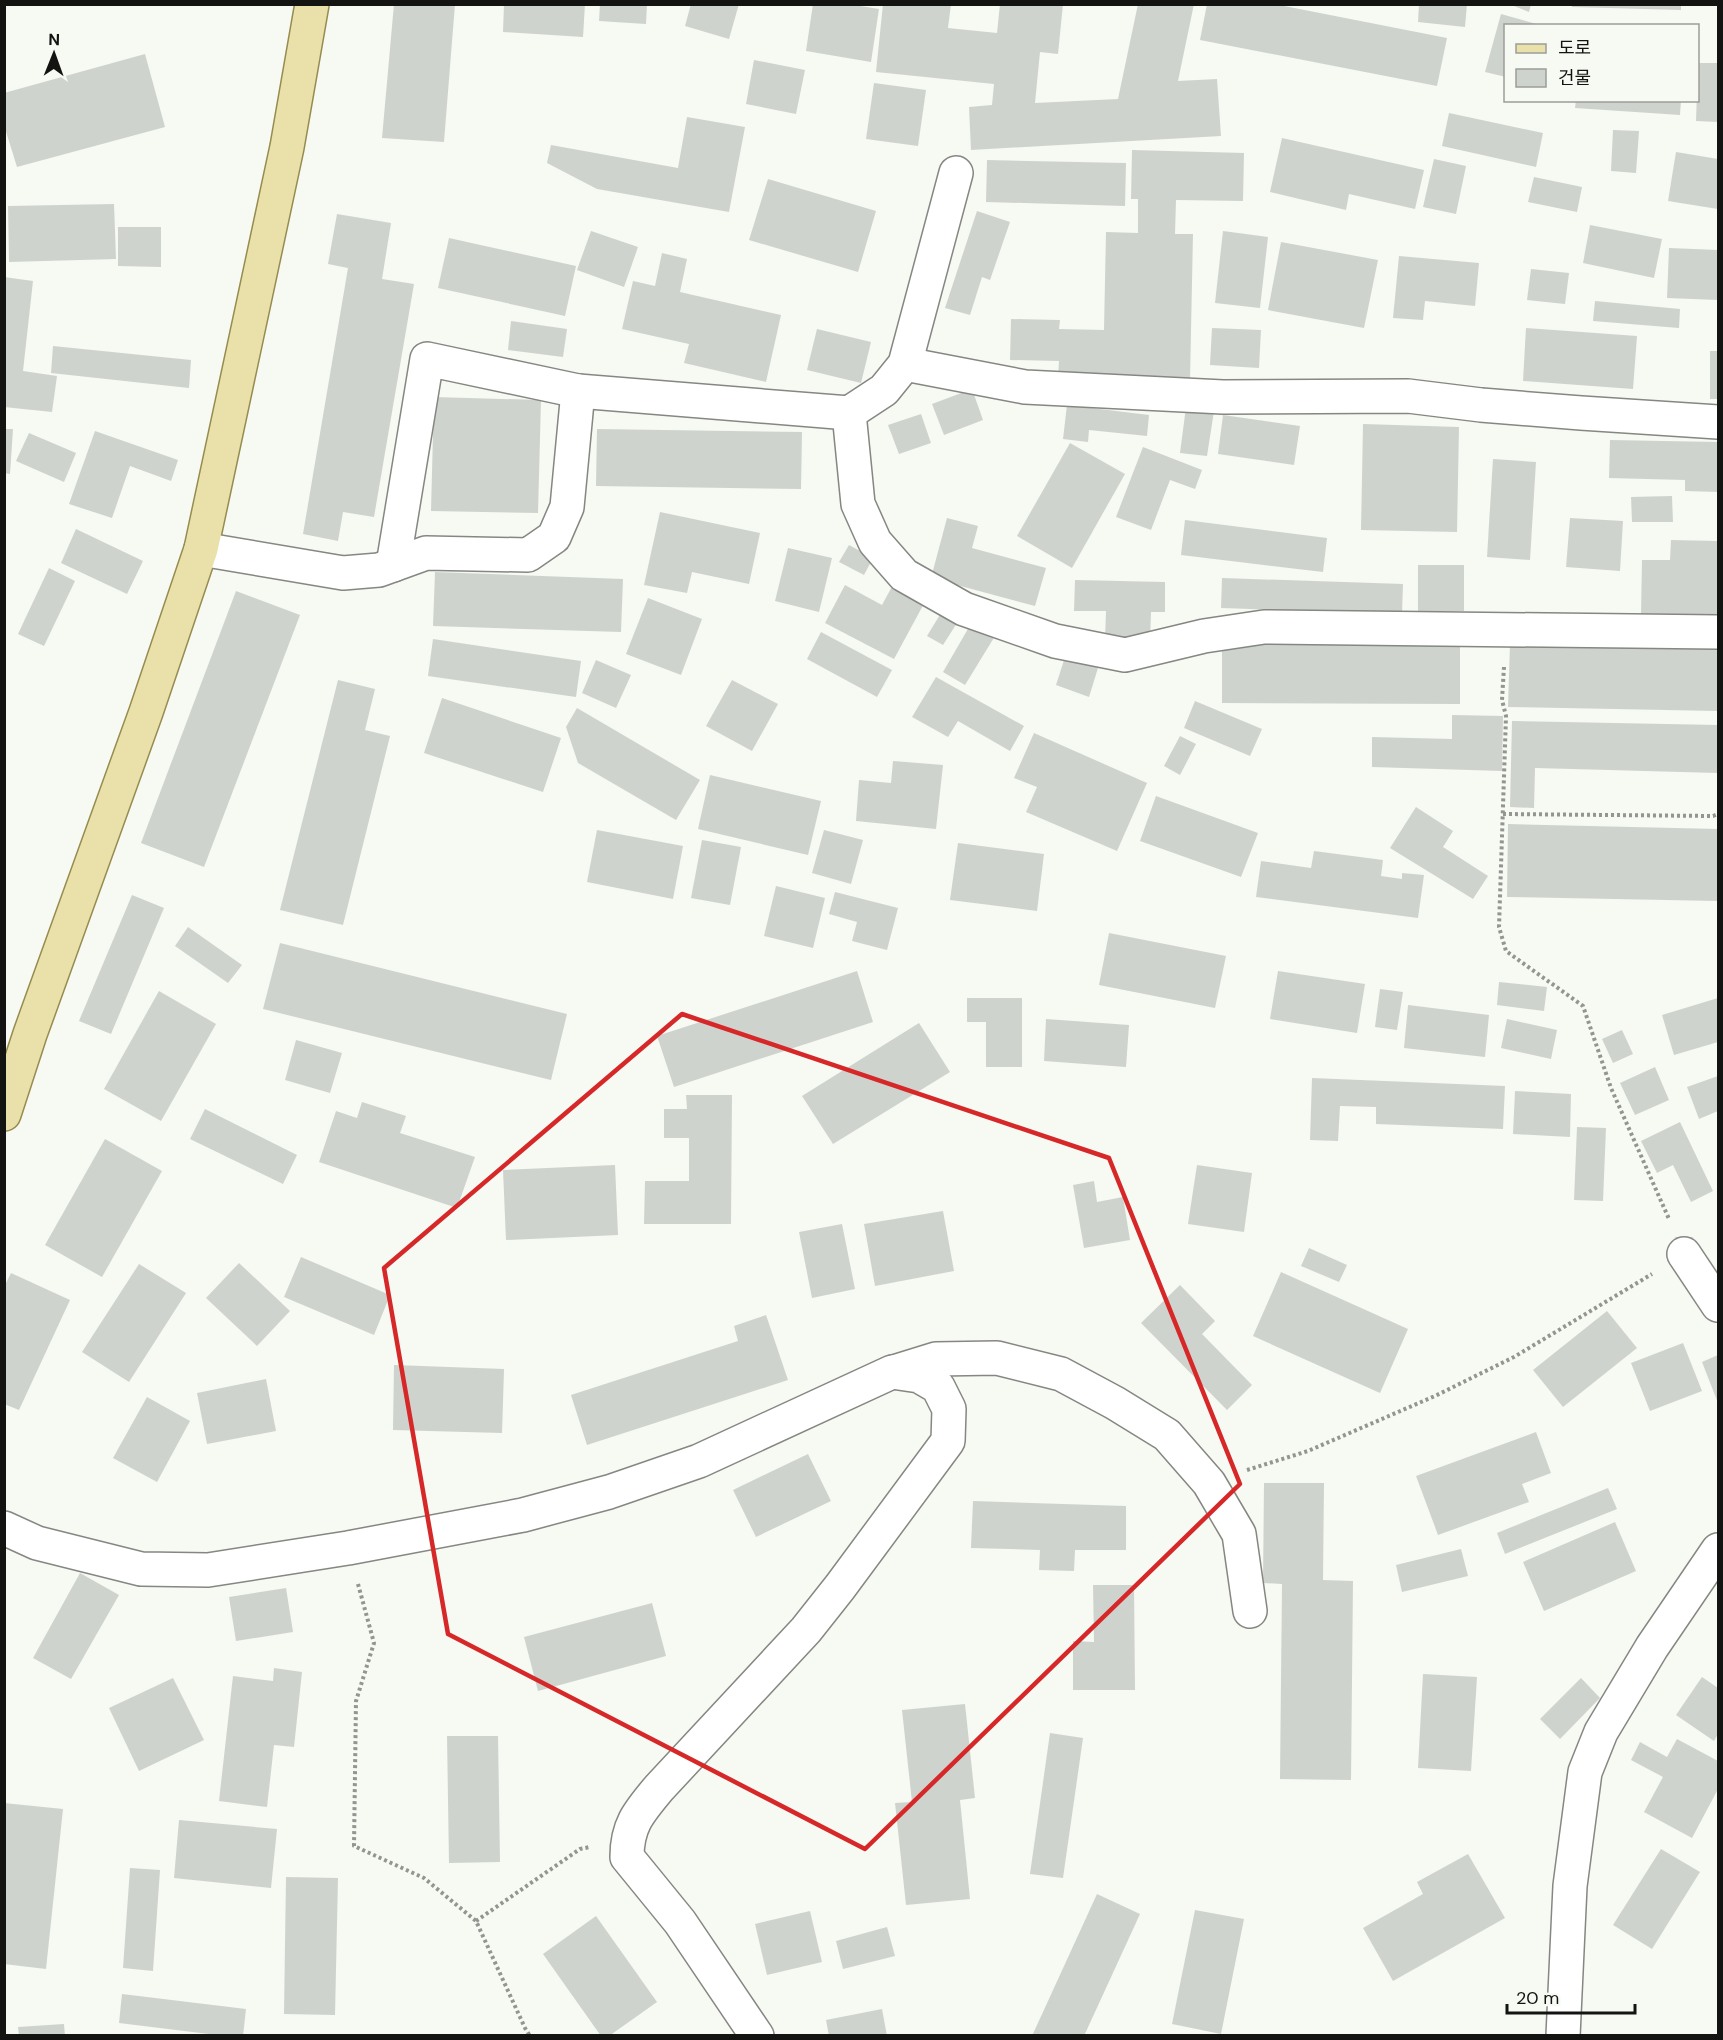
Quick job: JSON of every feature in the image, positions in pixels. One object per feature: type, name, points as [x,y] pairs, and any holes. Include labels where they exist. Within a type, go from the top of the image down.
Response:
[{"type":"main road","points":[[4,1114],[201,549],[287,147],[312,4]]},
{"type":"street","points":[[393,565],[427,359],[578,391],[849,413],[884,390],[905,364],[956,173]]},
{"type":"street","points":[[905,364],[1025,387],[1223,397],[1408,396],[1481,405],[1719,422]]},
{"type":"street","points":[[201,549],[343,573],[379,570],[426,553],[528,555],[554,537],[567,507],[578,391]]},
{"type":"street","points":[[849,413],[858,504],[875,542],[904,574],[964,609],[1055,641],[1125,655],[1204,636],[1264,627],[1719,632]]},
{"type":"street","points":[[1684,1254],[1719,1259]]},
{"type":"street","points":[[1684,1254],[1719,1305]]},
{"type":"street","points":[[4,1528],[37,1543],[141,1569],[208,1570],[348,1548],[523,1515],[609,1492],[699,1461],[892,1372],[936,1359],[998,1358],[1061,1374],[1167,1435],[1209,1483],[1239,1534],[1250,1611]]},
{"type":"street","points":[[757,2036],[680,1922],[627,1857],[627,1839],[637,1816],[659,1788],[806,1630],[948,1441],[949,1409],[938,1387],[919,1376],[892,1372]]},
{"type":"street","points":[[1563,2036],[1570,1886],[1584,1772],[1601,1732],[1641,1666],[1719,1551]]},
{"type":"path","points":[[1209,1483],[1308,1450],[1435,1396],[1504,1362],[1684,1254],[1611,1088],[1583,1006],[1506,951],[1499,927],[1506,716],[1502,700],[1507,630]]},
{"type":"path","points":[[1503,814],[1713,816],[1719,814]]},
{"type":"path","points":[[348,1548],[374,1643],[356,1701],[354,1846],[424,1878],[476,1921],[530,2036]]},
{"type":"path","points":[[476,1921],[580,1849],[627,1839]]},
{"type":"highlighted area","points":[[682,1014],[1109,1158],[1240,1484],[865,1849],[448,1634],[384,1268]]},
{"type":"building","points":[[394,4],[455,4],[444,142],[382,138]]},
{"type":"building","points":[[504,4],[585,4],[583,37],[503,32]]},
{"type":"building","points":[[600,4],[647,4],[646,24],[599,21]]},
{"type":"building","points":[[691,4],[739,4],[729,39],[685,26]]},
{"type":"building","points":[[813,4],[848,4],[879,9],[871,62],[806,51]]},
{"type":"building","points":[[883,4],[951,4],[948,28],[997,33],[1000,4],[1063,4],[1058,54],[1040,52],[1035,103],[1118,99],[1138,4],[1194,4],[1178,81],[1217,79],[1221,136],[971,150],[969,107],[992,105],[994,84],[876,72]]},
{"type":"building","points":[[1207,4],[1274,4],[1447,38],[1437,86],[1200,40]]},
{"type":"building","points":[[1419,4],[1467,4],[1465,27],[1418,22]]},
{"type":"building","points":[[1509,4],[1531,4],[1529,12]]},
{"type":"building","points":[[1572,4],[1681,4],[1681,10],[1572,7]]},
{"type":"building","points":[[1501,14],[1536,24],[1504,24],[1504,77],[1485,72]]},
{"type":"building","points":[[145,54],[165,127],[17,167],[4,125],[4,93]]},
{"type":"building","points":[[754,60],[805,70],[796,114],[746,104]]},
{"type":"building","points":[[1699,63],[1718,63],[1718,122],[1696,121],[1697,102],[1699,102]]},
{"type":"building","points":[[874,83],[926,90],[918,146],[866,139]]},
{"type":"building","points":[[1576,102],[1681,102],[1680,115],[1575,108]]},
{"type":"building","points":[[1449,113],[1543,133],[1536,167],[1442,146]]},
{"type":"building","points":[[687,117],[745,127],[729,212],[597,189],[547,163],[551,145],[678,168]]},
{"type":"building","points":[[1613,130],[1639,131],[1636,173],[1611,171]]},
{"type":"building","points":[[1282,138],[1424,170],[1415,209],[1349,194],[1346,210],[1270,192]]},
{"type":"building","points":[[1132,150],[1244,153],[1243,201],[1176,200],[1175,234],[1193,234],[1190,380],[1058,377],[1059,361],[1010,360],[1011,319],[1060,320],[1059,329],[1104,330],[1106,232],[1138,233],[1138,199],[1131,199]]},
{"type":"building","points":[[1676,152],[1718,159],[1718,209],[1668,201]]},
{"type":"building","points":[[1434,159],[1466,166],[1456,214],[1423,207]]},
{"type":"building","points":[[987,160],[1126,163],[1125,206],[986,202]]},
{"type":"building","points":[[1534,177],[1582,187],[1577,212],[1528,202]]},
{"type":"building","points":[[768,179],[876,211],[858,272],[749,240]]},
{"type":"building","points":[[114,204],[116,259],[9,262],[8,206]]},
{"type":"building","points":[[977,211],[1010,222],[990,280],[982,277],[970,315],[945,308]]},
{"type":"building","points":[[337,214],[391,223],[382,279],[414,284],[374,517],[343,512],[338,541],[303,534],[348,268],[328,264]]},
{"type":"building","points":[[1590,225],[1662,239],[1654,278],[1583,263]]},
{"type":"building","points":[[118,227],[161,227],[161,267],[118,266]]},
{"type":"building","points":[[591,231],[638,247],[624,287],[577,270]]},
{"type":"building","points":[[1223,231],[1268,237],[1260,308],[1215,303]]},
{"type":"building","points":[[449,238],[576,266],[565,316],[438,288]]},
{"type":"building","points":[[1281,242],[1378,260],[1364,328],[1268,310]]},
{"type":"building","points":[[1669,248],[1718,250],[1718,300],[1667,298]]},
{"type":"building","points":[[662,253],[687,259],[680,292],[781,315],[766,382],[684,363],[689,344],[622,329],[633,281],[655,286]]},
{"type":"building","points":[[1399,256],[1479,263],[1475,306],[1425,301],[1423,320],[1393,318]]},
{"type":"building","points":[[1531,269],[1569,273],[1565,304],[1527,300]]},
{"type":"building","points":[[4,277],[33,281],[23,371],[57,376],[52,412],[4,407]]},
{"type":"building","points":[[1595,301],[1680,309],[1679,328],[1593,321]]},
{"type":"building","points":[[511,321],[567,329],[563,357],[508,350]]},
{"type":"building","points":[[1212,328],[1261,330],[1259,368],[1210,365]]},
{"type":"building","points":[[1526,328],[1637,336],[1633,389],[1523,381]]},
{"type":"building","points":[[817,329],[871,342],[861,383],[807,370]]},
{"type":"building","points":[[53,346],[191,360],[189,388],[51,373]]},
{"type":"building","points":[[1710,351],[1718,351],[1718,399],[1710,399]]},
{"type":"building","points":[[972,389],[983,420],[944,435],[932,404]]},
{"type":"building","points":[[434,397],[541,400],[538,513],[431,511]]},
{"type":"building","points":[[1067,405],[1149,415],[1147,436],[1089,430],[1088,442],[1063,439]]},
{"type":"building","points":[[1186,407],[1214,411],[1207,456],[1180,453]]},
{"type":"building","points":[[921,414],[931,443],[899,454],[888,425]]},
{"type":"building","points":[[1223,415],[1300,426],[1294,465],[1218,454]]},
{"type":"building","points":[[1363,424],[1459,427],[1457,532],[1361,530]]},
{"type":"building","points":[[4,429],[13,429],[10,474],[4,473]]},
{"type":"building","points":[[597,429],[802,432],[801,489],[596,486]]},
{"type":"building","points":[[95,431],[178,460],[171,481],[130,466],[112,518],[69,504]]},
{"type":"building","points":[[29,433],[76,453],[64,482],[16,461]]},
{"type":"building","points":[[1610,440],[1718,442],[1718,492],[1685,491],[1685,480],[1609,478]]},
{"type":"building","points":[[1070,443],[1125,474],[1072,568],[1017,536]]},
{"type":"building","points":[[1143,447],[1202,470],[1195,489],[1170,480],[1151,530],[1116,517]]},
{"type":"building","points":[[1493,459],[1536,462],[1530,560],[1487,557]]},
{"type":"building","points":[[1672,496],[1673,522],[1632,522],[1631,497]]},
{"type":"building","points":[[660,512],[760,533],[749,584],[692,572],[687,593],[644,585]]},
{"type":"building","points":[[947,518],[978,526],[972,548],[1046,568],[1035,606],[931,578]]},
{"type":"building","points":[[1570,518],[1623,521],[1620,571],[1566,567]]},
{"type":"building","points":[[1185,520],[1327,538],[1323,572],[1181,555]]},
{"type":"building","points":[[76,529],[143,561],[127,594],[61,563]]},
{"type":"building","points":[[1671,540],[1718,541],[1718,617],[1641,615],[1642,560],[1670,560]]},
{"type":"building","points":[[849,545],[873,558],[864,575],[839,562]]},
{"type":"building","points":[[788,548],[832,558],[819,612],[775,601]]},
{"type":"building","points":[[1418,565],[1464,565],[1464,611],[1418,611]]},
{"type":"building","points":[[49,568],[75,581],[44,646],[18,634]]},
{"type":"building","points":[[435,572],[623,579],[621,632],[433,626]]},
{"type":"building","points":[[1222,578],[1403,584],[1402,614],[1221,608]]},
{"type":"building","points":[[1075,580],[1165,582],[1165,612],[1151,612],[1150,641],[1105,640],[1106,611],[1074,611]]},
{"type":"building","points":[[895,581],[927,598],[894,659],[825,623],[845,585],[882,605]]},
{"type":"building","points":[[236,591],[300,615],[204,867],[141,843]]},
{"type":"building","points":[[648,598],[702,619],[681,675],[626,654]]},
{"type":"building","points":[[941,613],[957,623],[943,645],[927,636]]},
{"type":"building","points":[[972,622],[995,636],[965,685],[943,672]]},
{"type":"building","points":[[821,632],[892,670],[877,697],[807,659]]},
{"type":"building","points":[[433,639],[581,661],[576,697],[428,676]]},
{"type":"building","points":[[1222,639],[1460,639],[1460,704],[1222,703]]},
{"type":"building","points":[[1510,643],[1718,647],[1718,711],[1508,707]]},
{"type":"building","points":[[1065,657],[1098,668],[1089,697],[1056,685]]},
{"type":"building","points":[[596,660],[631,675],[616,708],[582,693]]},
{"type":"building","points":[[936,677],[1024,726],[1010,751],[958,721],[948,737],[912,717]]},
{"type":"building","points":[[338,680],[375,689],[365,730],[390,736],[343,925],[280,910]]},
{"type":"building","points":[[732,680],[778,704],[752,751],[706,726]]},
{"type":"building","points":[[442,698],[561,738],[543,792],[424,753]]},
{"type":"building","points":[[1195,701],[1262,729],[1250,756],[1184,728]]},
{"type":"building","points":[[577,708],[700,780],[676,820],[578,763],[566,727]]},
{"type":"building","points":[[1452,715],[1503,716],[1502,771],[1372,767],[1372,737],[1452,739]]},
{"type":"building","points":[[1512,721],[1718,725],[1718,773],[1535,768],[1534,808],[1510,807]]},
{"type":"building","points":[[1034,733],[1147,783],[1117,851],[1026,812],[1037,787],[1014,778]]},
{"type":"building","points":[[1180,736],[1196,744],[1180,775],[1164,766]]},
{"type":"building","points":[[893,761],[943,765],[936,829],[856,821],[859,780],[891,783]]},
{"type":"building","points":[[710,775],[821,801],[808,855],[698,829]]},
{"type":"building","points":[[1156,796],[1258,833],[1241,877],[1140,841]]},
{"type":"building","points":[[1416,807],[1453,831],[1443,847],[1488,876],[1473,899],[1390,848]]},
{"type":"building","points":[[1508,824],[1718,829],[1718,901],[1507,897]]},
{"type":"building","points":[[597,830],[683,846],[673,899],[587,882]]},
{"type":"building","points":[[824,830],[863,840],[851,884],[812,873]]},
{"type":"building","points":[[702,840],[741,847],[730,905],[691,898]]},
{"type":"building","points":[[958,843],[1044,854],[1037,911],[950,900]]},
{"type":"building","points":[[1314,851],[1383,860],[1381,876],[1402,879],[1402,873],[1424,875],[1418,918],[1256,897],[1261,861],[1311,868]]},
{"type":"building","points":[[776,886],[825,898],[813,948],[764,936]]},
{"type":"building","points":[[835,892],[898,908],[887,950],[852,941],[857,922],[829,914]]},
{"type":"building","points":[[132,895],[164,908],[111,1034],[79,1021]]},
{"type":"building","points":[[188,927],[242,965],[228,983],[175,946]]},
{"type":"building","points":[[1109,933],[1226,956],[1215,1008],[1099,985]]},
{"type":"building","points":[[280,943],[567,1014],[551,1080],[263,1009]]},
{"type":"building","points":[[857,971],[873,1022],[674,1087],[657,1036]]},
{"type":"building","points":[[1278,971],[1365,984],[1357,1033],[1270,1019]]},
{"type":"building","points":[[1499,982],[1547,987],[1544,1011],[1497,1005]]},
{"type":"building","points":[[1380,989],[1403,992],[1397,1030],[1375,1027]]},
{"type":"building","points":[[159,991],[216,1024],[161,1121],[104,1089]]},
{"type":"building","points":[[967,998],[1022,998],[1022,1067],[986,1067],[986,1022],[967,1022]]},
{"type":"building","points":[[1718,998],[1718,1042],[1674,1055],[1662,1015]]},
{"type":"building","points":[[1408,1005],[1489,1015],[1485,1057],[1404,1048]]},
{"type":"building","points":[[1046,1019],[1129,1025],[1126,1067],[1044,1061]]},
{"type":"building","points":[[1507,1019],[1557,1030],[1551,1059],[1501,1048]]},
{"type":"building","points":[[919,1023],[950,1072],[833,1144],[802,1096]]},
{"type":"building","points":[[1622,1030],[1633,1054],[1613,1063],[1602,1039]]},
{"type":"building","points":[[296,1040],[342,1053],[330,1093],[285,1080]]},
{"type":"building","points":[[1655,1067],[1669,1100],[1635,1115],[1620,1083]]},
{"type":"building","points":[[1718,1076],[1718,1111],[1699,1119],[1687,1087]]},
{"type":"building","points":[[1312,1078],[1505,1086],[1503,1129],[1376,1124],[1376,1107],[1340,1106],[1338,1141],[1310,1140]]},
{"type":"building","points":[[1515,1091],[1571,1094],[1570,1137],[1513,1134]]},
{"type":"building","points":[[686,1095],[732,1095],[731,1224],[644,1224],[645,1181],[689,1181],[689,1138],[664,1138],[664,1109],[687,1109]]},
{"type":"building","points":[[362,1102],[406,1116],[400,1133],[475,1157],[457,1208],[319,1162],[336,1111],[357,1118]]},
{"type":"building","points":[[205,1109],[297,1155],[283,1184],[190,1139]]},
{"type":"building","points":[[1680,1122],[1713,1191],[1691,1202],[1673,1165],[1657,1173],[1641,1141]]},
{"type":"building","points":[[1577,1127],[1606,1128],[1603,1201],[1574,1200]]},
{"type":"building","points":[[105,1139],[162,1171],[102,1277],[45,1245]]},
{"type":"building","points":[[615,1165],[618,1235],[506,1240],[503,1170]]},
{"type":"building","points":[[1197,1165],[1252,1173],[1244,1232],[1188,1224]]},
{"type":"building","points":[[1094,1181],[1097,1202],[1123,1197],[1130,1240],[1084,1248],[1073,1185]]},
{"type":"building","points":[[943,1211],[954,1271],[875,1286],[864,1224]]},
{"type":"building","points":[[842,1224],[855,1289],[812,1298],[799,1232]]},
{"type":"building","points":[[1309,1248],[1347,1265],[1339,1282],[1301,1266]]},
{"type":"building","points":[[301,1257],[390,1295],[374,1335],[284,1297]]},
{"type":"building","points":[[239,1263],[290,1311],[257,1346],[206,1298]]},
{"type":"building","points":[[139,1264],[186,1293],[129,1382],[82,1352]]},
{"type":"building","points":[[1281,1272],[1408,1329],[1380,1393],[1253,1336]]},
{"type":"building","points":[[11,1273],[70,1300],[19,1410],[4,1404],[4,1287]]},
{"type":"building","points":[[1180,1285],[1215,1321],[1202,1334],[1252,1385],[1227,1410],[1141,1323]]},
{"type":"building","points":[[1607,1311],[1637,1348],[1563,1407],[1533,1370]]},
{"type":"building","points":[[766,1315],[788,1380],[587,1445],[571,1395],[738,1341],[734,1326]]},
{"type":"building","points":[[1683,1343],[1702,1391],[1650,1411],[1631,1363]]},
{"type":"building","points":[[1718,1355],[1718,1403],[1702,1362]]},
{"type":"building","points":[[394,1365],[504,1369],[502,1433],[393,1430]]},
{"type":"building","points":[[266,1379],[276,1431],[207,1444],[197,1393]]},
{"type":"building","points":[[147,1397],[190,1421],[157,1482],[113,1458]]},
{"type":"building","points":[[1536,1432],[1551,1473],[1522,1484],[1529,1502],[1438,1535],[1416,1476]]},
{"type":"building","points":[[808,1454],[831,1501],[756,1537],[733,1490]]},
{"type":"building","points":[[1264,1483],[1324,1483],[1323,1580],[1353,1581],[1351,1780],[1280,1779],[1282,1584],[1263,1583]]},
{"type":"building","points":[[1608,1488],[1617,1509],[1505,1554],[1497,1533]]},
{"type":"building","points":[[973,1501],[1126,1506],[1126,1550],[1075,1550],[1074,1571],[1039,1570],[1040,1550],[971,1548]]},
{"type":"building","points":[[1615,1522],[1636,1571],[1544,1611],[1523,1562]]},
{"type":"building","points":[[1461,1549],[1468,1576],[1402,1592],[1396,1565]]},
{"type":"building","points":[[80,1573],[119,1595],[71,1679],[33,1658]]},
{"type":"building","points":[[1093,1585],[1134,1585],[1135,1690],[1073,1690],[1073,1641],[1094,1642]]},
{"type":"building","points":[[286,1588],[293,1632],[236,1641],[229,1597]]},
{"type":"building","points":[[652,1603],[666,1656],[538,1691],[524,1637]]},
{"type":"building","points":[[274,1668],[302,1672],[294,1747],[274,1745],[267,1807],[219,1801],[233,1676],[273,1681]]},
{"type":"building","points":[[1423,1674],[1477,1677],[1471,1771],[1418,1768]]},
{"type":"building","points":[[1702,1677],[1718,1688],[1718,1734],[1714,1741],[1676,1715]]},
{"type":"building","points":[[173,1678],[204,1740],[139,1771],[109,1708]]},
{"type":"building","points":[[1581,1678],[1600,1698],[1560,1739],[1540,1719]]},
{"type":"building","points":[[965,1704],[975,1798],[960,1800],[970,1899],[906,1905],[895,1803],[912,1802],[902,1710]]},
{"type":"building","points":[[1050,1733],[1083,1738],[1063,1878],[1030,1874]]},
{"type":"building","points":[[447,1736],[498,1736],[500,1862],[449,1863]]},
{"type":"building","points":[[1677,1739],[1718,1761],[1718,1789],[1692,1838],[1644,1812],[1663,1777],[1631,1760],[1640,1742],[1667,1757]]},
{"type":"building","points":[[4,1803],[63,1809],[46,1969],[4,1964]]},
{"type":"building","points":[[179,1820],[277,1829],[271,1888],[174,1878]]},
{"type":"building","points":[[1661,1849],[1700,1872],[1652,1949],[1613,1925]]},
{"type":"building","points":[[1468,1854],[1505,1918],[1393,1981],[1363,1928],[1423,1894],[1417,1882]]},
{"type":"building","points":[[130,1868],[160,1870],[153,1971],[123,1968]]},
{"type":"building","points":[[286,1877],[338,1878],[335,2015],[284,2014]]},
{"type":"building","points":[[1097,1894],[1140,1914],[1084,2036],[1032,2036]]},
{"type":"building","points":[[1195,1910],[1244,1919],[1221,2034],[1172,2024]]},
{"type":"building","points":[[810,1911],[822,1962],[767,1975],[755,1924]]},
{"type":"building","points":[[596,1916],[657,2002],[609,2036],[601,2036],[543,1954]]},
{"type":"building","points":[[887,1927],[895,1956],[843,1969],[836,1941]]},
{"type":"building","points":[[122,1994],[246,2009],[243,2036],[225,2036],[119,2023]]},
{"type":"building","points":[[882,2009],[887,2036],[829,2036],[826,2020]]},
{"type":"building","points":[[64,2024],[65,2036],[19,2036],[18,2027]]}]
